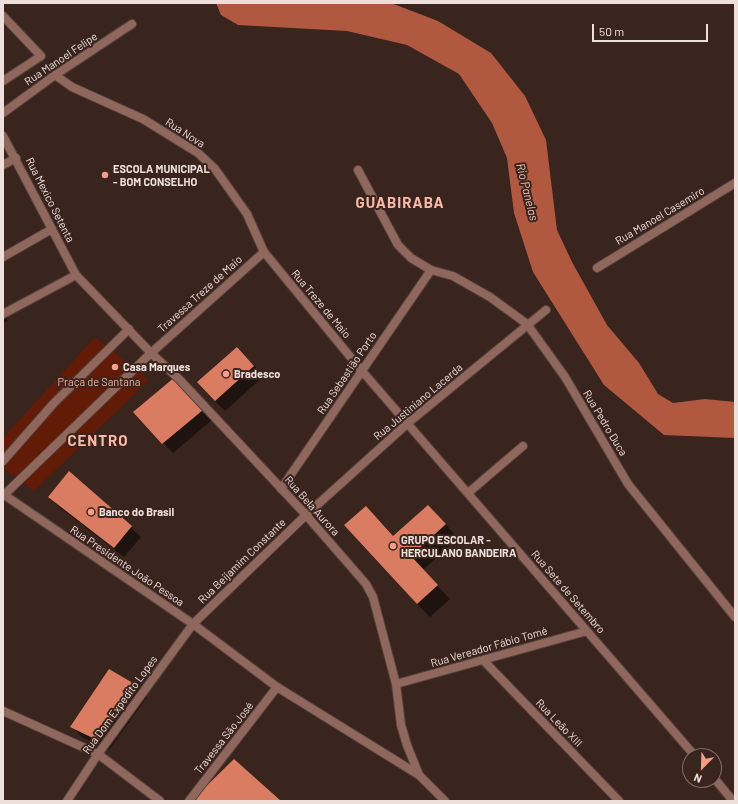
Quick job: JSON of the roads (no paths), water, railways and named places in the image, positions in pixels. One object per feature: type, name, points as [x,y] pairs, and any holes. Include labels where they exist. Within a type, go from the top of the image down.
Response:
[{"type":"street","points":[[3,16],[41,56],[3,81]]},
{"type":"street","name":"Rua Manoel Felipe","points":[[3,113],[55,75],[132,24]]},
{"type":"street","name":"Rua Nova","points":[[55,75],[78,90],[143,119],[198,153],[215,169],[247,214],[264,252]]},
{"type":"street","name":"Rua Mexico Setenta","points":[[3,136],[16,158],[76,275]]},
{"type":"street","points":[[3,166],[16,158]]},
{"type":"street","name":"Rua Pedro Duca","points":[[358,170],[398,245],[411,258],[431,270],[454,276],[473,286],[527,324],[565,377],[628,484],[735,617]]},
{"type":"street","name":"Rua Manoel Casemiro","points":[[597,268],[735,183]]},
{"type":"street","points":[[3,257],[52,228]]},
{"type":"street","name":"Travessa Treze de Maio","points":[[151,353],[264,252]]},
{"type":"street","name":"Rua Treze de Maio","points":[[264,252],[362,371],[408,423]]},
{"type":"street","name":"Rua Sebastião Porto","points":[[281,489],[431,270]]},
{"type":"street","points":[[3,314],[76,275]]},
{"type":"street","name":"Rua Bela Aurora","points":[[76,275],[151,353],[180,379],[306,515],[366,584],[373,597],[396,684],[401,725],[407,745],[419,775],[445,801]]},
{"type":"street","name":"Rua Justiniano Lacerda","points":[[306,515],[408,423],[527,324],[546,310]]},
{"type":"street","points":[[3,461],[54,403],[129,329]]},
{"type":"street","points":[[4,494],[151,353]]},
{"type":"street","name":"Rua Sete de Setembro","points":[[408,423],[688,748]]},
{"type":"street","points":[[468,493],[523,446]]},
{"type":"street","name":"Rua Presidente João Pessoa","points":[[4,494],[193,624],[277,688],[419,775]]},
{"type":"street","name":"Rua Beijamim Constante","points":[[193,624],[306,515]]},
{"type":"street","name":"Rua Dom Expedito Lopes","points":[[67,801],[98,754],[193,624]]},
{"type":"street","name":"Rua Vereador Fábio Tomé","points":[[396,684],[587,631]]},
{"type":"street","name":"Rua Leão XIII","points":[[483,660],[619,801]]},
{"type":"street","name":"Travessa São José","points":[[189,801],[277,688]]},
{"type":"street","points":[[3,711],[98,754],[160,801]]},
{"type":"street","points":[[722,788],[733,801]]},
{"type":"water","name":"Rio Panelas","points":[[216,3],[391,3],[438,21],[491,53],[525,96],[546,140],[557,230],[572,262],[607,325],[639,363],[658,394],[673,403],[705,399],[735,402],[735,438],[664,435],[604,385],[533,272],[514,213],[507,158],[492,123],[459,74],[407,45],[347,31],[238,25],[221,15]]},
{"type":"place","name":"ESCOLA MUNICIPAL - BOM CONSELHO","points":[[105,175]]},
{"type":"place","name":"Casa Marques","points":[[115,367]]},
{"type":"place","name":"Bradesco","points":[[226,374]]},
{"type":"place","name":"Banco do Brasil","points":[[91,512]]},
{"type":"place","name":"GRUPO ESCOLAR - HERCULANO BANDEIRA","points":[[393,546]]},
{"type":"district","name":"GUABIRABA","points":[[400,203]]},
{"type":"district","name":"CENTRO","points":[[98,441]]},
{"type":"park label","name":"Praça de Santana","points":[[99,382]]}]
